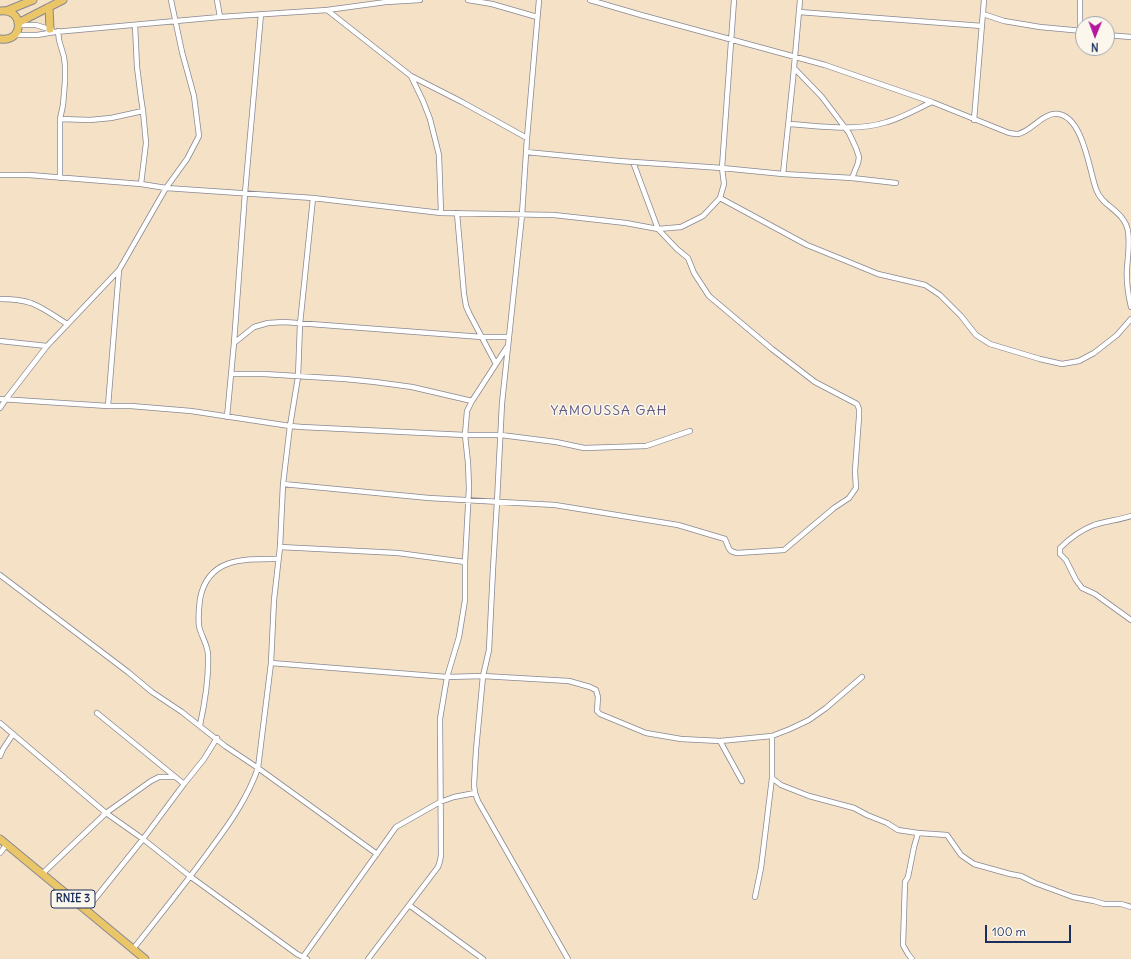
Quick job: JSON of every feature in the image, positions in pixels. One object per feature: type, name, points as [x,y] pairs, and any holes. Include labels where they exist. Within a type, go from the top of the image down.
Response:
[{"type":"main road","points":[[3,11],[33,0]]},
{"type":"main road","points":[[18,24],[63,0]]},
{"type":"main road","points":[[49,8],[54,31]]},
{"type":"main road","points":[[0,39],[4,40],[14,36],[17,31],[18,24],[16,17],[12,13],[3,11]]},
{"type":"main road","name":"RNIE 3","points":[[0,839],[145,959]]},
{"type":"street","points":[[0,408],[47,346],[119,270],[166,188],[188,159],[199,136],[194,96],[182,52],[171,0]]},
{"type":"street","points":[[217,0],[220,17]]},
{"type":"street","points":[[14,36],[176,20],[327,10],[386,2],[420,0]]},
{"type":"street","points":[[468,0],[492,2],[537,17]]},
{"type":"street","points":[[539,0],[522,214],[502,403],[489,650],[483,676],[474,785],[475,793],[482,808],[568,959]]},
{"type":"street","points":[[590,0],[602,2],[731,40],[825,65],[932,102],[1009,133],[1018,134],[1030,128],[1044,117],[1057,114],[1068,118],[1075,126],[1082,141],[1096,191],[1105,203],[1121,216],[1128,229],[1130,245],[1127,266],[1127,283],[1131,307]]},
{"type":"street","points":[[0,175],[29,175],[99,180],[166,188],[312,198],[441,213],[554,215],[626,223],[658,229],[681,227],[703,216],[720,198],[724,184],[722,168],[734,0]]},
{"type":"street","points":[[783,174],[800,0]]},
{"type":"street","points":[[974,120],[984,0]]},
{"type":"street","points":[[1080,0],[1081,16]]},
{"type":"street","points":[[327,10],[410,76],[462,102],[527,138]]},
{"type":"street","points":[[799,12],[982,26]]},
{"type":"street","points":[[226,417],[234,343],[245,193],[261,14]]},
{"type":"street","points":[[983,14],[1004,21],[1040,27],[1075,30]]},
{"type":"street","points":[[18,24],[36,25],[54,31],[59,40],[64,57],[65,81],[60,119],[60,178]]},
{"type":"street","points":[[135,25],[137,67],[146,143],[141,184]]},
{"type":"street","points":[[1115,35],[1131,37]]},
{"type":"street","points":[[794,68],[822,98],[845,128],[856,148],[859,157],[858,164],[852,178]]},
{"type":"street","points":[[410,76],[423,101],[430,119],[438,149],[441,213]]},
{"type":"street","points":[[789,124],[845,128],[863,127],[887,122],[932,102]]},
{"type":"street","points":[[60,119],[90,120],[111,118],[143,111]]},
{"type":"street","points":[[526,152],[783,174],[852,178],[896,183]]},
{"type":"street","points":[[283,484],[429,498],[555,505],[678,525],[725,539],[729,549],[732,552],[737,553],[784,550],[834,508],[850,498],[856,488],[855,471],[860,417],[857,404],[815,382],[772,349],[710,296],[694,273],[688,258],[658,229],[634,162]]},
{"type":"street","points":[[133,949],[191,877],[227,827],[237,812],[256,776],[258,768],[271,663],[274,600],[280,547],[283,484],[298,377],[300,324],[312,198]]},
{"type":"street","points":[[720,198],[807,245],[837,258],[878,274],[925,284],[940,295],[961,316],[976,335],[990,344],[1040,359],[1062,364],[1079,361],[1094,353],[1117,335],[1131,319]]},
{"type":"street","points":[[457,214],[466,306],[496,364]]},
{"type":"street","points":[[108,406],[119,270]]},
{"type":"street","points":[[0,299],[31,303],[67,324]]},
{"type":"street","points":[[234,343],[254,327],[268,323],[284,322],[482,337],[509,337]]},
{"type":"street","points":[[0,341],[47,346]]},
{"type":"street","points":[[371,958],[438,867],[440,861],[440,719],[447,677],[460,637],[464,611],[469,488],[465,435],[467,412],[472,400],[508,345]]},
{"type":"street","points":[[231,374],[264,374],[345,379],[412,387],[472,400]]},
{"type":"street","points":[[0,398],[191,411],[290,426],[465,435],[501,435],[556,442],[584,448],[646,446],[690,431]]},
{"type":"street","points":[[1131,516],[1094,525],[1080,532],[1060,548],[1060,554],[1066,560],[1076,580],[1082,588],[1095,594],[1131,620]]},
{"type":"street","points":[[280,547],[398,553],[465,562]]},
{"type":"street","points":[[200,725],[206,694],[208,673],[208,653],[199,626],[199,607],[202,588],[210,575],[229,563],[246,560],[278,559]]},
{"type":"street","points":[[0,576],[119,665],[152,692],[182,712],[226,746],[377,854]]},
{"type":"street","points":[[271,663],[447,677],[483,676],[569,681],[596,690],[598,697],[597,711],[600,714],[646,733],[681,739],[720,741],[772,736],[790,729],[809,720],[826,708],[862,677]]},
{"type":"street","points":[[97,713],[184,784]]},
{"type":"street","points":[[0,723],[106,813],[143,839],[191,877],[305,958],[396,827],[440,802],[475,793]]},
{"type":"street","points":[[0,756],[3,749],[14,734]]},
{"type":"street","points":[[755,897],[761,868],[772,778],[772,736]]},
{"type":"street","points":[[86,910],[204,759],[217,738]]},
{"type":"street","points":[[720,741],[742,781]]},
{"type":"street","points":[[42,874],[106,813],[151,781],[159,777],[174,777]]},
{"type":"street","points":[[772,778],[781,785],[809,796],[854,808],[898,830],[948,835],[961,855],[974,864],[1021,876],[1035,883],[1073,897],[1104,904],[1121,904],[1131,907]]},
{"type":"street","points":[[912,959],[903,945],[905,882],[908,877],[918,833]]},
{"type":"street","points":[[0,853],[7,844]]},
{"type":"street","points":[[409,905],[483,959]]},
{"type":"district","name":"YAMOUSSA GAH","points":[[609,411]]}]
